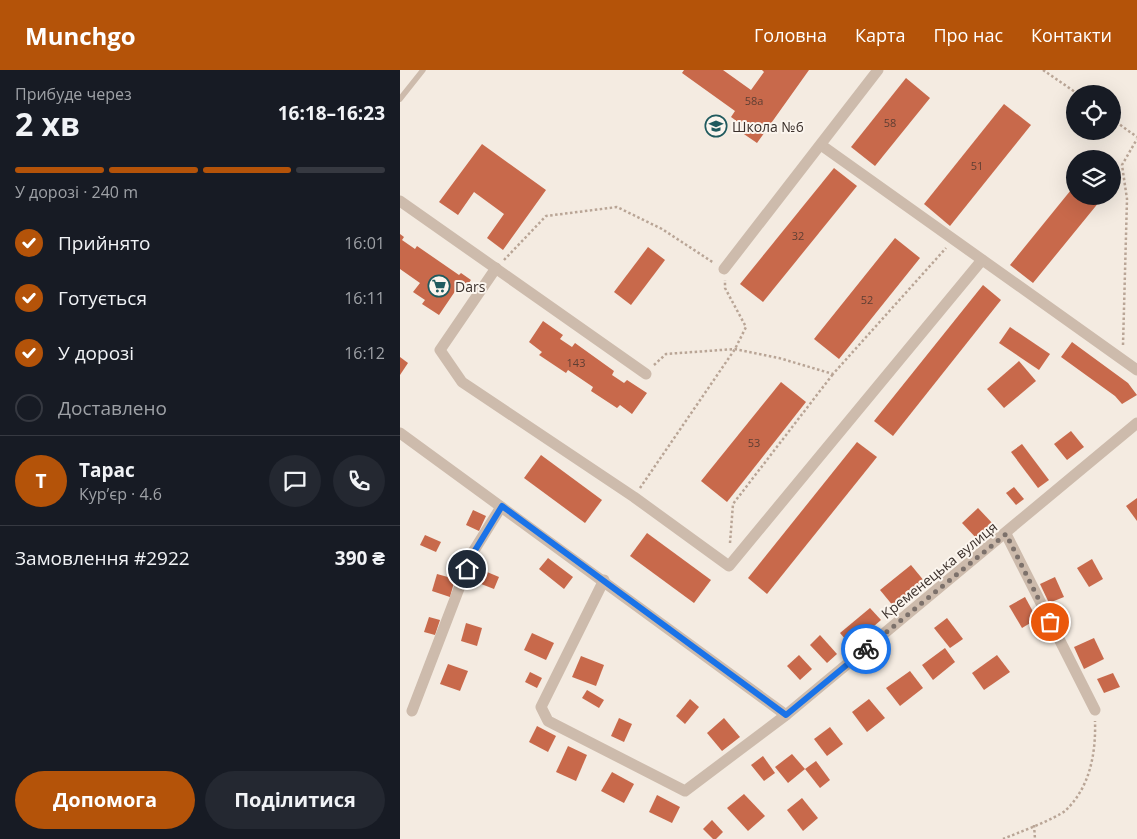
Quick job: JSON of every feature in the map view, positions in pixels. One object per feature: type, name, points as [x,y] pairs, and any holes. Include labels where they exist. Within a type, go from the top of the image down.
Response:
[{"type":"street","points":[[724,269],[878,70]]},
{"type":"street","points":[[821,145],[1137,370]]},
{"type":"street","points":[[400,201],[646,374]]},
{"type":"street","points":[[496,268],[440,350],[462,382],[634,497],[729,566],[982,260]]},
{"type":"street","name":"Кременецька вулиця","points":[[604,580],[541,708],[548,721],[686,791],[786,715],[1006,534],[1137,423]]},
{"type":"street","points":[[400,433],[604,580],[786,715]]},
{"type":"street","points":[[412,711],[474,552],[502,506]]},
{"type":"street","points":[[1006,534],[1095,710]]},
{"type":"lane","points":[[400,99],[423,70]]},
{"type":"path","points":[[1044,70],[1066,86]]},
{"type":"path","points":[[1121,126],[1137,138],[1122,165],[1127,198],[1123,360]]},
{"type":"path","points":[[496,268],[546,216],[617,207],[662,229],[724,269],[725,288],[746,327],[735,349],[634,497]]},
{"type":"path","points":[[729,566],[732,504],[833,374],[954,240]]},
{"type":"path","points":[[646,374],[666,354],[735,349],[779,358],[833,374]]},
{"type":"path","points":[[1003,839],[1065,811],[1086,781],[1096,747],[1095,710]]},
{"type":"path","points":[[1034,825],[1035,839]]},
{"type":"building","points":[[684,70],[723,70],[751,90],[764,72],[762,70],[809,70],[757,143],[738,130],[742,125],[731,117],[735,111],[682,73]]},
{"type":"building","points":[[906,78],[930,98],[875,166],[851,147]]},
{"type":"building","points":[[1004,104],[1031,125],[950,226],[924,204]]},
{"type":"building","points":[[482,144],[546,190],[503,250],[487,238],[504,214],[474,192],[458,215],[439,202]]},
{"type":"building","points":[[834,168],[857,186],[763,302],[740,284]]},
{"type":"building","points":[[1066,196],[1066,205],[1097,205],[1033,283],[1010,265]]},
{"type":"building","name":"Dars","points":[[400,234],[404,237],[402,240],[415,249],[417,246],[459,275],[461,273],[471,280],[465,288],[460,284],[439,315],[422,304],[425,300],[413,292],[420,283],[400,269]]},
{"type":"building","points":[[895,238],[920,258],[839,359],[814,339]]},
{"type":"building","points":[[648,247],[665,260],[631,305],[614,292]]},
{"type":"building","points":[[983,285],[1001,300],[893,436],[874,421]]},
{"type":"building","points":[[543,321],[563,335],[560,339],[572,347],[575,343],[614,371],[612,375],[624,383],[627,380],[647,393],[632,414],[620,405],[617,408],[591,391],[593,387],[568,370],[566,373],[539,355],[542,352],[529,342]]},
{"type":"building","points":[[1010,327],[1050,354],[1039,370],[999,343]]},
{"type":"building","points":[[1072,342],[1128,383],[1137,395],[1122,404],[1115,396],[1061,357]]},
{"type":"building","points":[[400,357],[408,363],[400,375]]},
{"type":"building","points":[[1019,361],[1036,381],[1004,408],[987,389]]},
{"type":"building","points":[[781,382],[806,402],[727,502],[701,481]]},
{"type":"building","points":[[1071,431],[1084,447],[1067,460],[1054,444]]},
{"type":"building","points":[[857,442],[877,457],[767,594],[748,578]]},
{"type":"building","points":[[1022,444],[1049,480],[1038,488],[1011,452]]},
{"type":"building","points":[[541,455],[602,500],[585,523],[524,478]]},
{"type":"building","points":[[1014,487],[1024,499],[1016,505],[1006,493]]},
{"type":"building","points":[[1137,498],[1137,521],[1126,506]]},
{"type":"building","points":[[978,508],[994,525],[978,540],[962,523]]},
{"type":"building","points":[[473,510],[486,516],[479,531],[466,525]]},
{"type":"building","points":[[647,533],[711,580],[694,603],[630,556]]},
{"type":"building","points":[[425,535],[441,542],[436,552],[420,545]]},
{"type":"building","points":[[548,558],[573,577],[564,589],[539,569]]},
{"type":"building","points":[[1092,559],[1103,579],[1089,587],[1077,568]]},
{"type":"building","points":[[911,565],[925,582],[894,607],[880,590]]},
{"type":"building","points":[[480,569],[499,577],[494,589],[476,582]]},
{"type":"building","points":[[437,574],[455,579],[450,597],[432,591]]},
{"type":"building","points":[[1055,577],[1064,597],[1049,603],[1040,584]]},
{"type":"building","points":[[1025,597],[1037,619],[1022,628],[1009,606]]},
{"type":"building","points":[[870,608],[881,620],[851,646],[840,633]]},
{"type":"building","points":[[429,617],[440,620],[435,635],[424,632]]},
{"type":"building","points":[[947,618],[963,639],[950,648],[934,628]]},
{"type":"building","points":[[466,623],[482,628],[477,646],[461,641]]},
{"type":"building","points":[[532,633],[554,643],[546,660],[524,650]]},
{"type":"building","points":[[820,635],[837,654],[827,663],[810,645]]},
{"type":"building","points":[[1094,638],[1104,659],[1084,669],[1074,647]]},
{"type":"building","points":[[945,648],[955,662],[933,680],[922,665]]},
{"type":"building","points":[[799,655],[812,669],[800,680],[787,666]]},
{"type":"building","points":[[997,655],[1010,672],[984,690],[972,673]]},
{"type":"building","points":[[581,656],[604,665],[596,686],[572,677]]},
{"type":"building","points":[[448,664],[468,671],[460,691],[440,684]]},
{"type":"building","points":[[910,671],[923,688],[900,706],[886,688]]},
{"type":"building","points":[[530,672],[542,678],[537,688],[525,682]]},
{"type":"building","points":[[1113,673],[1120,687],[1104,693],[1097,679]]},
{"type":"building","points":[[587,690],[604,700],[599,708],[582,698]]},
{"type":"building","points":[[690,699],[699,707],[685,724],[676,716]]},
{"type":"building","points":[[869,699],[885,718],[867,732],[852,712]]},
{"type":"building","points":[[619,718],[632,724],[624,742],[611,736]]},
{"type":"building","points":[[724,718],[740,737],[722,751],[707,733]]},
{"type":"building","points":[[537,726],[556,736],[548,752],[529,742]]},
{"type":"building","points":[[830,727],[843,744],[827,756],[814,739]]},
{"type":"building","points":[[568,746],[587,755],[576,781],[556,772]]},
{"type":"building","points":[[792,754],[805,769],[788,783],[775,767]]},
{"type":"building","points":[[763,756],[775,773],[764,781],[751,765]]},
{"type":"building","points":[[816,761],[830,780],[820,788],[805,769]]},
{"type":"building","points":[[612,772],[634,784],[624,803],[601,791]]},
{"type":"building","points":[[744,794],[765,816],[748,831],[727,808]]},
{"type":"building","points":[[657,795],[680,807],[672,823],[649,812]]},
{"type":"building","points":[[802,798],[818,818],[803,831],[787,810]]},
{"type":"building","points":[[712,820],[723,832],[716,839],[713,839],[703,829]]},
{"type":"way so far","points":[[866,649],[1006,534],[1050,622]]},
{"type":"place","name":"Школа №6","points":[[716,126]]},
{"type":"place","name":"Dars","points":[[439,286]]},
{"type":"route","points":[[467,569],[474,552],[502,506],[786,715],[866,649]]}]
